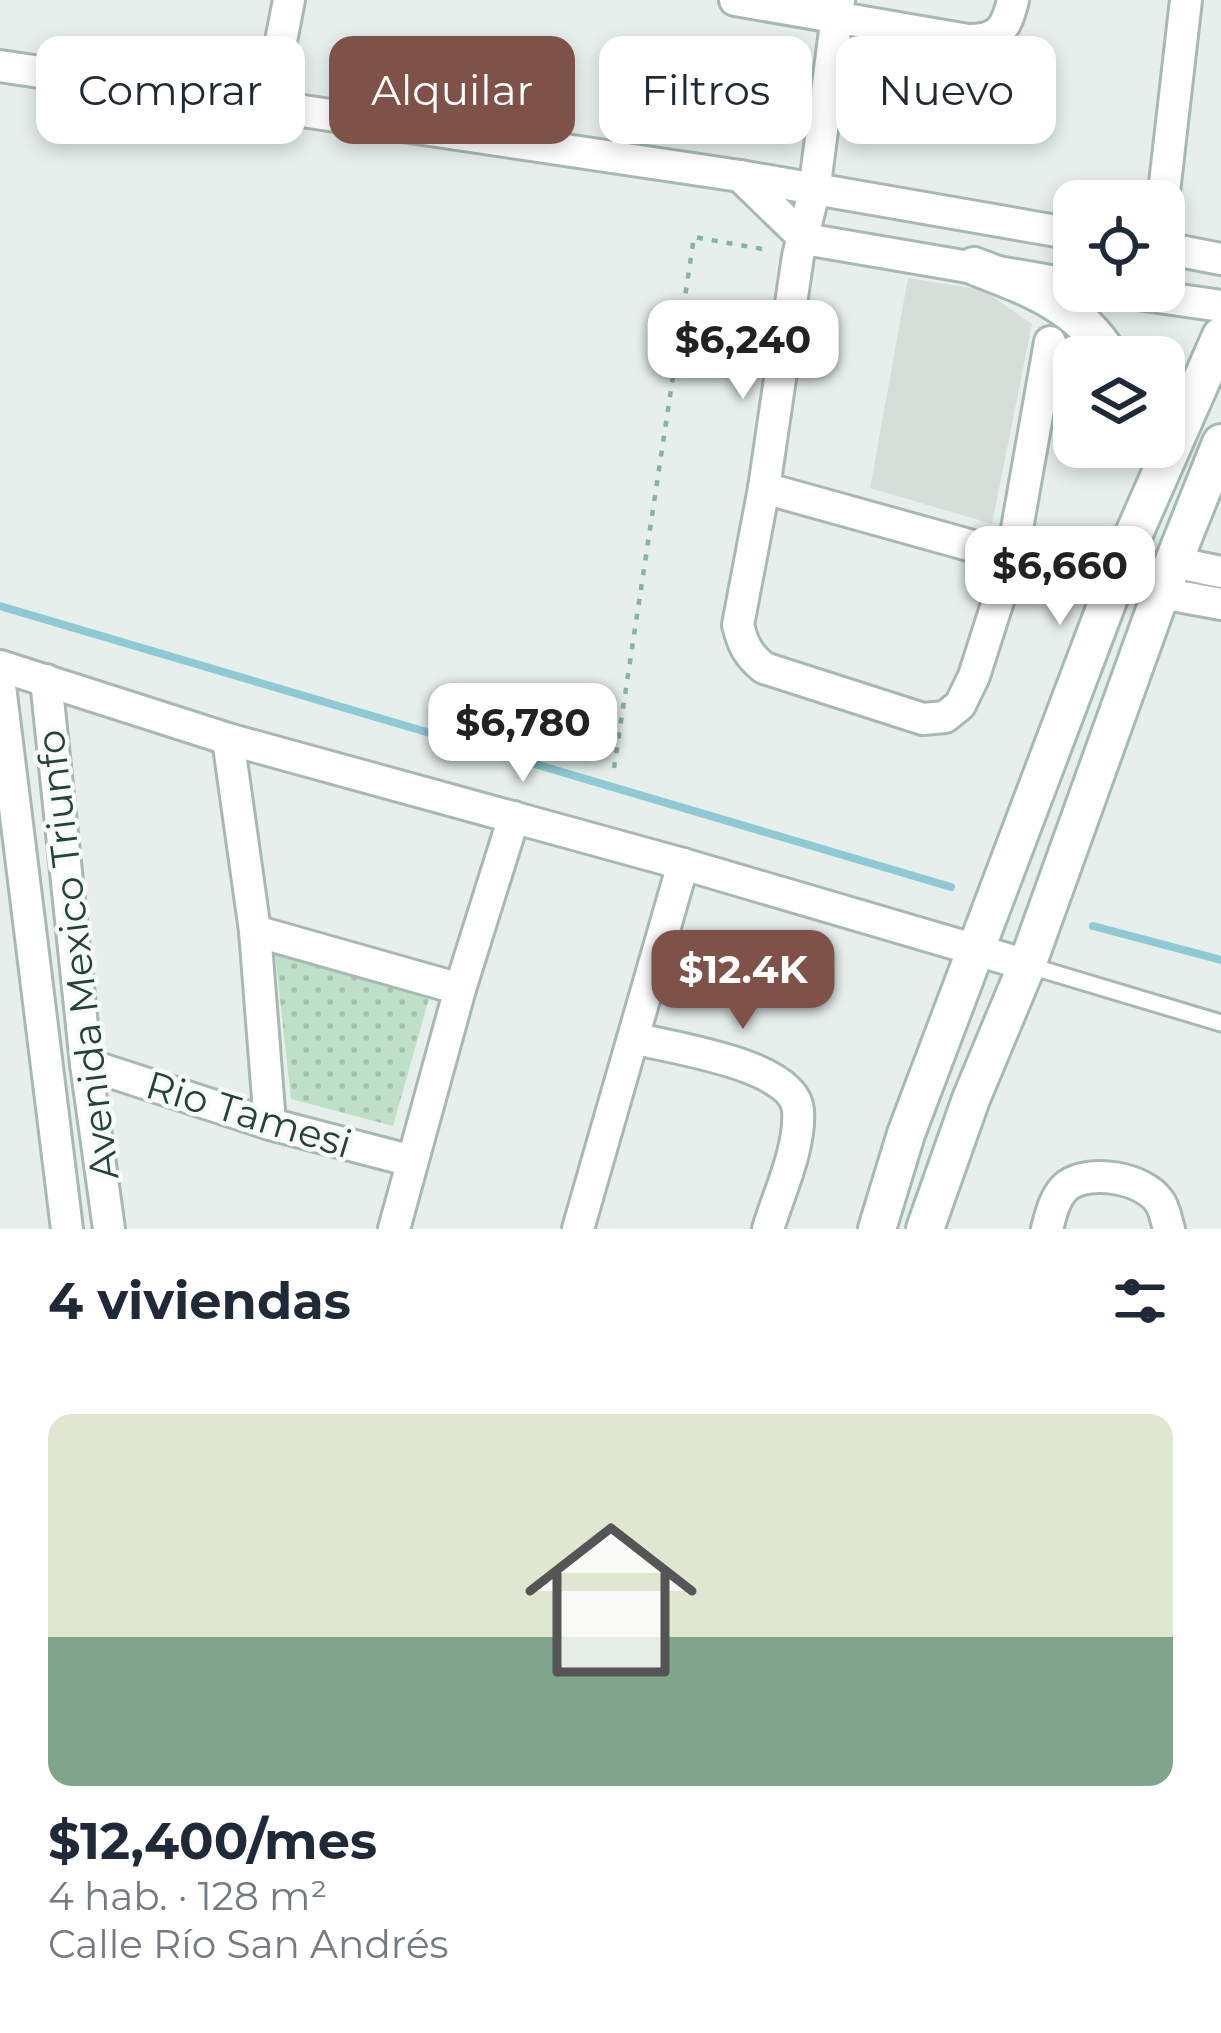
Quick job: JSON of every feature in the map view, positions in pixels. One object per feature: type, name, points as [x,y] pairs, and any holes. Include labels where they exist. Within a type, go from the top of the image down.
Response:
[{"type":"main road","points":[[974,266],[1052,296],[1093,336]]},
{"type":"main road","points":[[877,1229],[906,1134],[1129,545],[1221,336]]},
{"type":"main road","points":[[925,1229],[1221,443]]},
{"type":"main road","points":[[1129,545],[1142,468]]},
{"type":"street","points":[[282,36],[289,0]]},
{"type":"street","points":[[735,0],[838,9],[968,40],[988,40],[1000,31],[1013,0]]},
{"type":"street","points":[[1165,180],[1186,0]]},
{"type":"street","points":[[838,9],[814,192],[738,625],[743,645],[764,668],[933,720],[960,705],[1012,557],[1050,342]]},
{"type":"street","points":[[0,66],[36,71]]},
{"type":"street","points":[[305,109],[1053,230]]},
{"type":"street","points":[[740,176],[801,247],[974,266],[1053,281]]},
{"type":"street","points":[[1185,252],[1221,259]]},
{"type":"street","points":[[1185,301],[1221,306]]},
{"type":"street","points":[[764,488],[1012,557]]},
{"type":"street","points":[[1167,577],[1221,572]]},
{"type":"street","points":[[1167,577],[1221,604]]},
{"type":"street","points":[[0,666],[228,739],[1028,965]]},
{"type":"street","name":"Avenida Mexico Triunfo","points":[[46,680],[86,1064],[109,1229]]},
{"type":"street","name":"Avenida Mexico Triunfo","points":[[0,686],[67,1229]]},
{"type":"street","points":[[228,739],[255,931],[270,1124]]},
{"type":"street","points":[[394,1229],[460,989],[514,817]]},
{"type":"street","points":[[578,1229],[683,864]]},
{"type":"street","points":[[255,931],[460,989]]},
{"type":"street","points":[[633,1038],[762,1071],[787,1086],[798,1104],[797,1126],[769,1229]]},
{"type":"street","name":"Rio Tamesi","points":[[86,1064],[270,1124],[412,1162]]},
{"type":"street","points":[[1047,1229],[1062,1191],[1071,1183],[1102,1177],[1149,1190],[1165,1211],[1169,1229]]},
{"type":"lane","points":[[1028,965],[1221,1023]]},
{"type":"path","points":[[614,768],[694,237],[801,247]]},
{"type":"shaded area","points":[[908,278],[983,290],[1032,324],[992,524],[870,488]]},
{"type":"green space","points":[[275,953],[430,995],[393,1126],[291,1099]]},
{"type":"waterway","points":[[0,606],[951,887]]},
{"type":"waterway","points":[[1093,926],[1221,960]]}]
